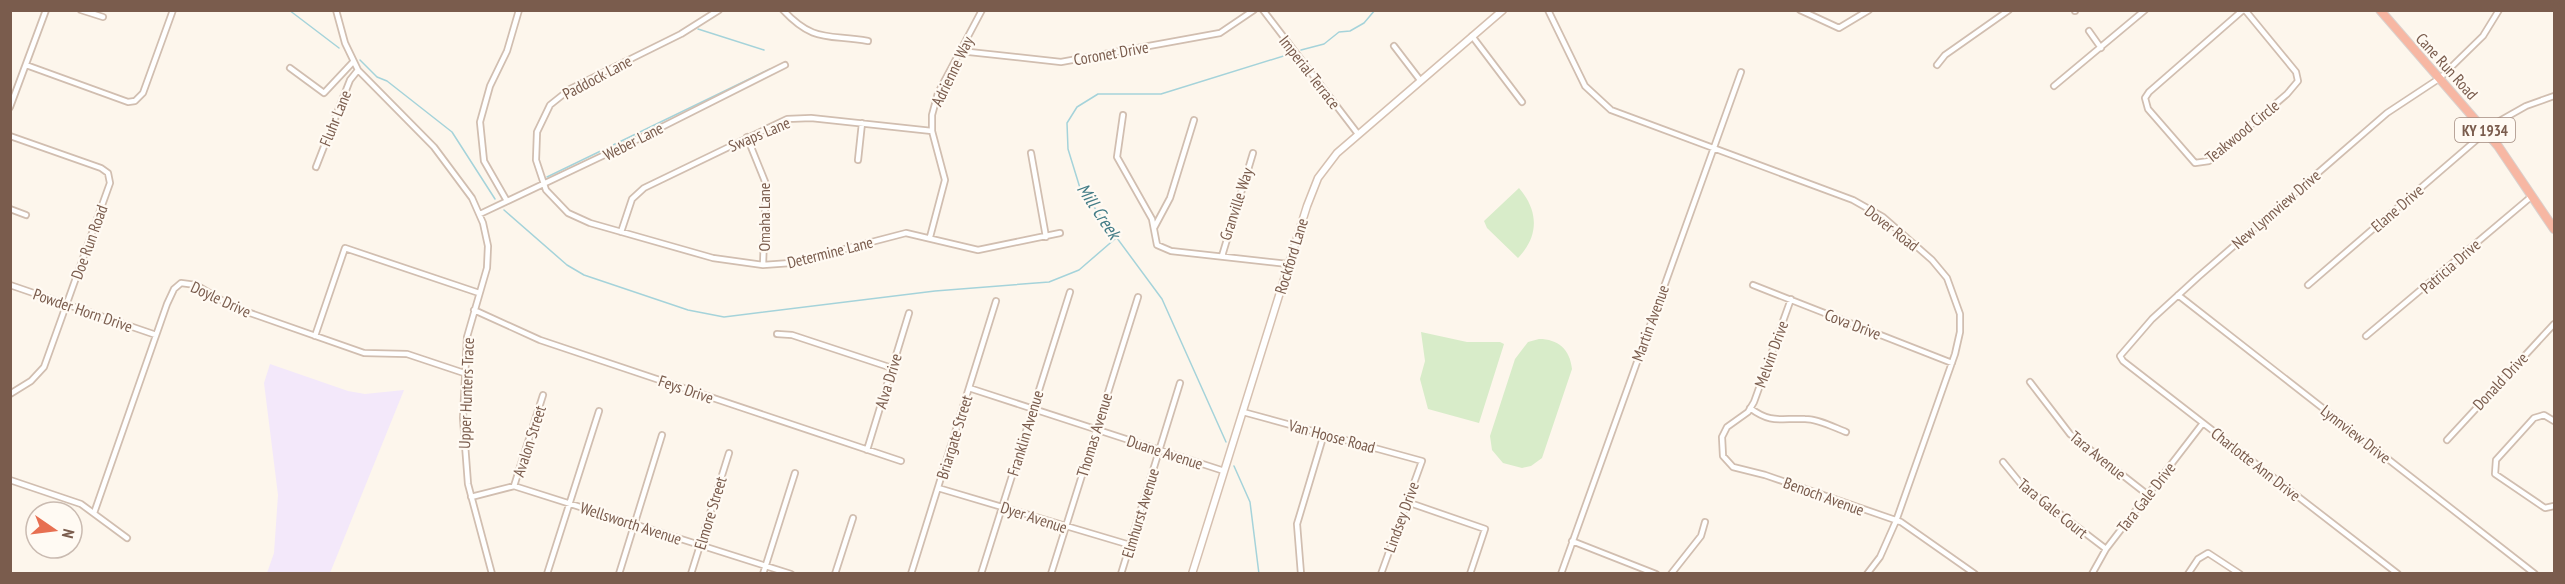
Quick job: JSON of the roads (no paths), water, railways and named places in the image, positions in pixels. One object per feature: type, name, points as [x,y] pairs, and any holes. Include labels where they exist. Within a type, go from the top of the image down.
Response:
[{"type":"highway","name":"Cane Run Road","points":[[2380,10],[2486,131],[2533,195],[2554,229]]},
{"type":"main road","name":"Rockford Lane","points":[[1192,573],[1288,264],[1318,178],[1337,153],[1503,10]]},
{"type":"street","points":[[10,107],[46,10]]},
{"type":"street","points":[[81,10],[103,17]]},
{"type":"street","points":[[26,65],[128,102],[135,102],[143,93],[173,10]]},
{"type":"street","name":"Upper Hunters Trace","points":[[336,10],[353,63],[428,141],[468,192],[480,214],[488,254],[467,337],[463,440],[471,497],[492,573]]},
{"type":"street","points":[[507,201],[484,161],[480,122],[490,86],[507,51],[519,10]]},
{"type":"street","name":"Paddock Lane","points":[[544,184],[536,160],[535,142],[542,118],[554,101],[570,89],[681,34],[719,10]]},
{"type":"street","points":[[783,10],[797,26],[810,33],[868,41]]},
{"type":"street","name":"Adrienne Way","points":[[930,237],[945,180],[932,131],[934,102],[982,10]]},
{"type":"street","name":"Coronet Drive","points":[[960,51],[1061,62],[1220,33],[1230,29],[1254,10]]},
{"type":"street","name":"Imperial Terrace","points":[[1263,10],[1358,134]]},
{"type":"street","name":"Dover Road","points":[[1548,10],[1578,74],[1599,101],[1621,115],[1853,200],[1883,217],[1903,234],[1940,268],[1954,292],[1960,322],[1952,363],[1896,521],[1880,557],[1868,573]]},
{"type":"street","points":[[1800,10],[1839,28],[1869,10]]},
{"type":"street","points":[[1937,65],[1945,55],[2009,10]]},
{"type":"street","points":[[2054,86],[2145,10]]},
{"type":"street","name":"Teakwood Circle","points":[[2244,10],[2296,72],[2298,81],[2287,94],[2209,160],[2202,164],[2195,163],[2148,109],[2145,98],[2149,92],[2244,10]]},
{"type":"street","name":"New Lynnview Drive","points":[[2122,352],[2178,295],[2387,113],[2440,78],[2483,36],[2499,10]]},
{"type":"street","points":[[2090,31],[2101,48]]},
{"type":"street","points":[[1472,36],[1522,102]]},
{"type":"street","points":[[1394,46],[1420,80]]},
{"type":"street","points":[[290,68],[324,93],[353,63]]},
{"type":"street","name":"Weber Lane","points":[[480,214],[784,65]]},
{"type":"street","name":"Fluhr Lane","points":[[316,167],[350,80],[358,70]]},
{"type":"street","name":"Martin Avenue","points":[[1560,573],[1741,72]]},
{"type":"street","name":"Elane Drive","points":[[2308,285],[2486,131],[2519,109],[2554,96]]},
{"type":"street","points":[[1124,115],[1116,157],[1154,228],[1156,243],[1161,248],[1194,254],[1288,264]]},
{"type":"street","name":"Swaps Lane","points":[[621,232],[629,206],[638,192],[777,123],[794,118],[932,131]]},
{"type":"street","points":[[1154,228],[1170,198],[1194,120]]},
{"type":"street","points":[[858,160],[862,123]]},
{"type":"street","name":"Doe Run Road","points":[[10,136],[101,168],[109,175],[107,193],[42,370],[10,394]]},
{"type":"street","name":"Omaha Lane","points":[[747,137],[766,184],[764,265]]},
{"type":"street","points":[[1031,153],[1046,237]]},
{"type":"street","name":"Granville Way","points":[[1222,256],[1253,153]]},
{"type":"street","name":"Determine Lane","points":[[544,184],[554,200],[568,213],[621,232],[721,260],[764,265],[799,262],[906,233],[978,250],[1060,233]]},
{"type":"street","name":"Patricia Drive","points":[[2366,336],[2533,195]]},
{"type":"street","points":[[10,209],[26,215]]},
{"type":"street","points":[[315,336],[345,248],[479,293]]},
{"type":"street","name":"Doyle Drive","points":[[94,513],[174,288],[186,282],[234,308],[364,353],[407,354],[464,373]]},
{"type":"street","name":"Powder Horn Drive","points":[[10,285],[156,335]]},
{"type":"street","name":"Cova Drive","points":[[1753,285],[1952,363]]},
{"type":"street","name":"Franklin Avenue","points":[[981,573],[1070,292]]},
{"type":"street","name":"Lynnview Drive","points":[[2178,295],[2535,573]]},
{"type":"street","name":"Thomas Avenue","points":[[1051,573],[1138,297]]},
{"type":"street","name":"Melvin Drive","points":[[1750,408],[1791,299]]},
{"type":"street","name":"Briargate Street","points":[[911,573],[996,301]]},
{"type":"street","name":"Feys Drive","points":[[474,310],[540,340],[901,461]]},
{"type":"street","name":"Alva Drive","points":[[867,450],[909,313]]},
{"type":"street","name":"Donald Drive","points":[[2447,440],[2554,324]]},
{"type":"street","points":[[777,334],[792,334],[892,368]]},
{"type":"street","name":"Charlotte Ann Drive","points":[[2122,352],[2120,356],[2123,361],[2398,573]]},
{"type":"street","name":"Tara Avenue","points":[[2030,382],[2070,434],[2148,495]]},
{"type":"street","name":"Elmhurst Avenue","points":[[1121,573],[1180,383]]},
{"type":"street","name":"Duane Avenue","points":[[969,388],[1224,471]]},
{"type":"street","name":"Avalon Street","points":[[514,486],[543,395]]},
{"type":"street","points":[[1750,408],[1758,414],[1775,420],[1812,420],[1846,432]]},
{"type":"street","name":"Benoch Avenue","points":[[1750,408],[1727,427],[1722,437],[1723,456],[1733,467],[1765,475],[1896,521],[1927,538],[1975,573]]},
{"type":"street","points":[[547,573],[598,411]]},
{"type":"street","name":"Van Hoose Road","points":[[1243,412],[1422,461]]},
{"type":"street","points":[[2554,421],[2544,415],[2534,418],[2496,460],[2494,474],[2545,508],[2554,506]]},
{"type":"street","name":"Tara Gale Drive","points":[[2092,573],[2106,549],[2203,423]]},
{"type":"street","points":[[1301,573],[1297,524],[1324,434]]},
{"type":"street","points":[[619,573],[662,435]]},
{"type":"street","name":"Elmore Street","points":[[691,573],[729,453]]},
{"type":"street","name":"Lindsey Drive","points":[[1381,573],[1422,461]]},
{"type":"street","name":"Tara Gale Court","points":[[2003,462],[2021,484],[2106,549]]},
{"type":"street","points":[[763,573],[795,473]]},
{"type":"street","points":[[10,480],[70,499],[94,513],[127,538]]},
{"type":"street","points":[[471,497],[514,486]]},
{"type":"street","name":"Wellsworth Avenue","points":[[514,486],[791,573]]},
{"type":"street","name":"Dyer Avenue","points":[[938,488],[1065,528],[1130,545]]},
{"type":"street","points":[[1407,502],[1485,529],[1470,573]]},
{"type":"street","points":[[835,573],[853,518]]},
{"type":"street","points":[[1671,573],[1701,536],[1705,522]]},
{"type":"street","points":[[1572,541],[1656,573]]},
{"type":"street","points":[[2188,573],[2198,559],[2208,554],[2240,573]]},
{"type":"waterway","points":[[289,10],[339,48]]},
{"type":"waterway","name":"Mill Creek","points":[[1301,50],[1324,44],[1339,32],[1350,31],[1364,23],[1375,10]]},
{"type":"waterway","points":[[698,29],[764,50]]},
{"type":"waterway","name":"Mill Creek","points":[[1226,442],[1162,299],[1080,188],[1068,149],[1067,123],[1077,107],[1098,94],[1161,94],[1290,54]]},
{"type":"waterway","points":[[360,60],[377,77],[387,81],[452,132],[495,199]]},
{"type":"waterway","points":[[547,177],[770,69]]},
{"type":"waterway","points":[[504,210],[567,265],[584,275],[688,310],[724,317],[935,291],[1049,282],[1079,270],[1116,238]]},
{"type":"waterway","name":"Mill Creek","points":[[1234,466],[1250,502],[1259,574]]}]
